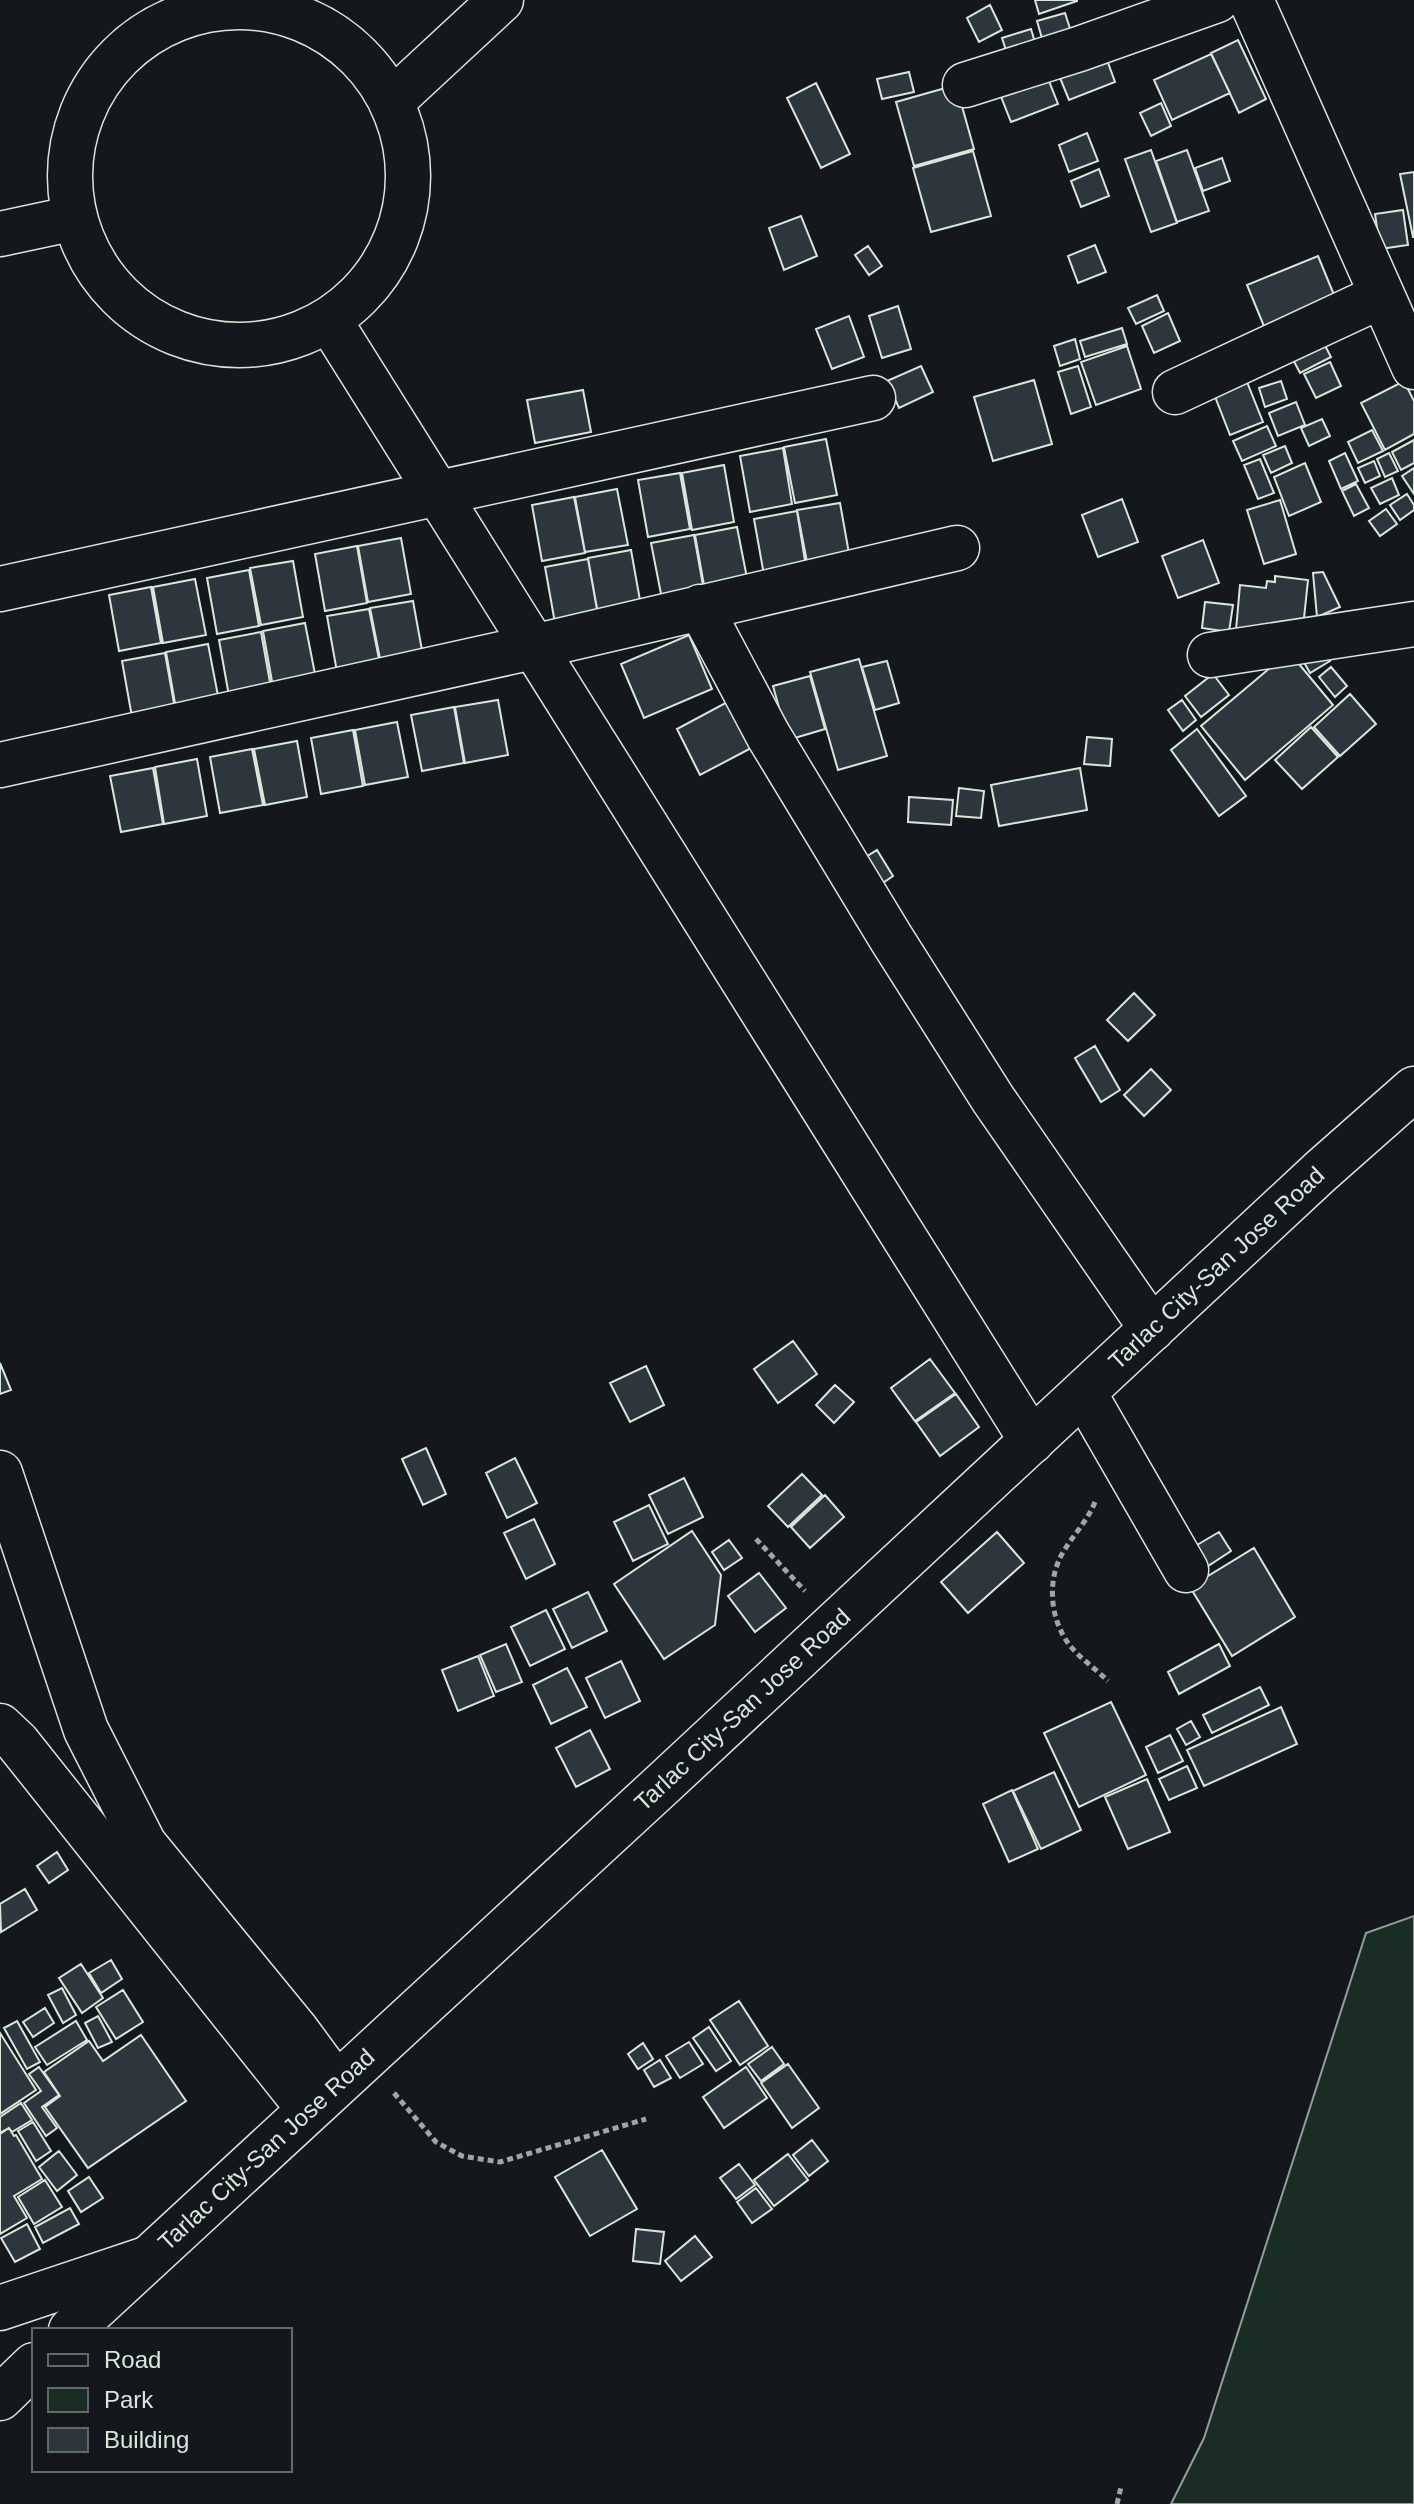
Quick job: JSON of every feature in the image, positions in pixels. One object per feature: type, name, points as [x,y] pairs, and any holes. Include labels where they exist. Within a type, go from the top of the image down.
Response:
[{"type":"street","points":[[391,102],[501,0]]},
{"type":"street","points":[[965,85],[1217,0]]},
{"type":"street","points":[[1251,0],[1414,367]]},
{"type":"street","points":[[251,7],[286,13],[348,46],[373,71],[391,102],[403,135],[408,170],[406,206],[396,240],[372,280],[357,298],[329,320],[297,336],[263,344],[228,346],[193,340],[131,307],[107,281],[88,251],[75,218],[70,183],[74,147],[83,113],[100,81],[122,54],[150,32],[181,17],[216,8],[251,7]]},
{"type":"street","points":[[0,234],[75,218]]},
{"type":"street","points":[[1175,392],[1381,296]]},
{"type":"street","points":[[329,320],[1032,1441]]},
{"type":"street","points":[[0,589],[873,398]]},
{"type":"street","points":[[0,765],[533,647],[957,548]]},
{"type":"street","points":[[700,607],[768,735],[891,938],[993,1099],[1152,1329]]},
{"type":"street","points":[[1210,655],[1414,624]]},
{"type":"street","name":"Tarlac City-San Jose Road","points":[[73,2328],[1321,1171],[1414,1089]]},
{"type":"street","points":[[1084,1393],[1186,1570]]},
{"type":"street","points":[[0,1473],[86,1730],[144,1844],[297,2031],[336,2084]]},
{"type":"street","points":[[0,1726],[336,2084]]},
{"type":"street","points":[[0,2308],[146,2259]]},
{"type":"street","points":[[0,2398],[32,2367]]},
{"type":"path","points":[[1096,1500],[1055,1568],[1051,1589],[1056,1616],[1067,1642],[1108,1681]]},
{"type":"path","points":[[756,1539],[835,1624]]},
{"type":"path","points":[[336,2084],[462,2156],[500,2162],[646,2119]]},
{"type":"path","points":[[1117,2504],[1121,2487]]},
{"type":"green space","points":[[1414,1916],[1414,2504],[1171,2504],[1204,2438],[1366,1933]]},
{"type":"building","points":[[1035,0],[1077,0],[1077,1],[1039,14]]},
{"type":"building","points":[[990,5],[1002,30],[979,42],[967,18]]},
{"type":"building","points":[[1065,13],[1074,41],[1045,49],[1037,21]]},
{"type":"building","points":[[1031,29],[1039,56],[1011,66],[1002,38]]},
{"type":"building","points":[[1238,40],[1266,99],[1239,113],[1211,53]]},
{"type":"building","points":[[1103,49],[1115,82],[1069,100],[1056,68]]},
{"type":"building","points":[[1211,54],[1230,93],[1172,120],[1154,80]]},
{"type":"building","points":[[1045,71],[1058,104],[1011,122],[998,89]]},
{"type":"building","points":[[909,72],[914,92],[882,99],[877,79]]},
{"type":"building","points":[[816,83],[850,154],[821,168],[787,98]]},
{"type":"building","points":[[956,85],[974,149],[914,166],[896,102]]},
{"type":"building","points":[[1161,103],[1171,126],[1151,136],[1140,113]]},
{"type":"building","points":[[1087,133],[1098,161],[1069,172],[1059,145]]},
{"type":"building","points":[[1151,150],[1177,223],[1151,232],[1125,159]]},
{"type":"building","points":[[1187,150],[1209,211],[1177,222],[1156,161]]},
{"type":"building","points":[[973,151],[991,216],[931,232],[913,168]]},
{"type":"building","points":[[1222,158],[1230,181],[1203,191],[1195,168]]},
{"type":"building","points":[[1099,169],[1109,196],[1081,207],[1071,181]]},
{"type":"building","points":[[1414,172],[1414,237],[1413,237],[1400,174]]},
{"type":"building","points":[[1403,210],[1408,245],[1380,249],[1375,214]]},
{"type":"building","points":[[801,216],[817,256],[784,270],[769,228]]},
{"type":"building","points":[[1095,245],[1106,272],[1078,283],[1068,256]]},
{"type":"building","points":[[868,246],[882,266],[869,275],[855,255]]},
{"type":"building","points":[[1318,256],[1339,307],[1268,336],[1247,285]]},
{"type":"building","points":[[1157,295],[1164,311],[1136,324],[1128,308]]},
{"type":"building","points":[[898,306],[911,349],[882,358],[869,316]]},
{"type":"building","points":[[1168,313],[1180,341],[1154,353],[1142,326]]},
{"type":"building","points":[[849,316],[864,357],[832,369],[816,329]]},
{"type":"building","points":[[1122,328],[1127,344],[1085,357],[1080,341]]},
{"type":"building","points":[[1320,336],[1331,357],[1300,373],[1289,352]]},
{"type":"building","points":[[1075,339],[1080,359],[1060,366],[1054,346]]},
{"type":"building","points":[[1127,346],[1141,389],[1096,405],[1081,362]]},
{"type":"building","points":[[1330,362],[1341,386],[1316,398],[1304,374]]},
{"type":"building","points":[[921,366],[933,392],[899,408],[887,381]]},
{"type":"building","points":[[1078,366],[1091,407],[1071,414],[1058,372]]},
{"type":"building","points":[[1034,380],[1052,444],[993,461],[974,397]]},
{"type":"building","points":[[1281,381],[1287,399],[1265,407],[1259,388]]},
{"type":"building","points":[[1404,381],[1414,401],[1414,434],[1385,450],[1361,403]]},
{"type":"building","points":[[1247,382],[1263,422],[1230,435],[1214,394]]},
{"type":"building","points":[[583,390],[591,432],[535,443],[527,400]]},
{"type":"building","points":[[1296,402],[1305,425],[1278,436],[1269,413]]},
{"type":"building","points":[[1322,419],[1330,436],[1309,446],[1301,428]]},
{"type":"building","points":[[1267,426],[1276,446],[1242,461],[1233,441]]},
{"type":"building","points":[[1372,430],[1383,451],[1358,463],[1348,442]]},
{"type":"building","points":[[826,439],[837,495],[795,503],[784,447]]},
{"type":"building","points":[[1414,440],[1414,463],[1401,470],[1392,452]]},
{"type":"building","points":[[1285,446],[1292,463],[1271,473],[1263,455]]},
{"type":"building","points":[[783,448],[792,504],[750,512],[740,456]]},
{"type":"building","points":[[1345,453],[1358,481],[1341,489],[1329,461]]},
{"type":"building","points":[[1389,453],[1398,471],[1385,477],[1377,459]]},
{"type":"building","points":[[1260,459],[1274,493],[1258,499],[1244,465]]},
{"type":"building","points":[[1374,461],[1380,476],[1365,483],[1358,468]]},
{"type":"building","points":[[1305,463],[1321,502],[1289,516],[1274,477]]},
{"type":"building","points":[[724,465],[734,522],[692,530],[682,473]]},
{"type":"building","points":[[1414,468],[1414,494],[1402,476]]},
{"type":"building","points":[[680,473],[690,529],[648,537],[638,480]]},
{"type":"building","points":[[1392,478],[1399,495],[1380,504],[1371,488]]},
{"type":"building","points":[[1356,484],[1369,508],[1354,516],[1342,491]]},
{"type":"building","points":[[617,489],[628,545],[585,552],[575,497]]},
{"type":"building","points":[[1407,494],[1414,510],[1400,520],[1390,505]]},
{"type":"building","points":[[574,497],[585,553],[542,561],[532,505]]},
{"type":"building","points":[[1122,499],[1138,542],[1098,557],[1082,515]]},
{"type":"building","points":[[1280,500],[1296,554],[1264,564],[1247,510]]},
{"type":"building","points":[[840,503],[850,559],[808,567],[797,510]]},
{"type":"building","points":[[1386,509],[1397,524],[1380,536],[1369,521]]},
{"type":"building","points":[[797,511],[806,567],[764,575],[754,519]]},
{"type":"building","points":[[737,527],[748,583],[705,591],[695,535]]},
{"type":"building","points":[[694,535],[704,591],[662,599],[651,543]]},
{"type":"building","points":[[401,538],[411,594],[368,602],[358,546]]},
{"type":"building","points":[[1203,540],[1219,583],[1178,598],[1162,556]]},
{"type":"building","points":[[357,546],[367,603],[325,611],[315,554]]},
{"type":"building","points":[[631,550],[641,606],[598,614],[588,558]]},
{"type":"building","points":[[588,559],[598,615],[555,623],[545,567]]},
{"type":"building","points":[[293,561],[303,617],[261,625],[250,568]]},
{"type":"building","points":[[249,570],[259,626],[217,634],[207,578]]},
{"type":"building","points":[[1323,572],[1340,607],[1317,617],[1313,573]]},
{"type":"building","points":[[1275,576],[1308,580],[1302,637],[1236,630],[1240,585],[1266,588],[1267,581],[1275,582]]},
{"type":"building","points":[[195,579],[206,635],[163,643],[153,587]]},
{"type":"building","points":[[151,587],[161,643],[119,651],[109,595]]},
{"type":"building","points":[[413,601],[423,656],[381,664],[370,608]]},
{"type":"building","points":[[1205,602],[1233,605],[1229,632],[1202,628]]},
{"type":"building","points":[[369,609],[380,664],[337,672],[327,616]]},
{"type":"building","points":[[305,623],[316,679],[273,687],[263,631]]},
{"type":"building","points":[[261,632],[271,688],[229,696],[219,640]]},
{"type":"building","points":[[689,635],[712,689],[644,718],[621,664]]},
{"type":"building","points":[[1320,643],[1330,661],[1310,673],[1300,655]]},
{"type":"building","points":[[208,644],[219,701],[176,709],[166,652]]},
{"type":"building","points":[[1289,652],[1333,705],[1245,780],[1201,726]]},
{"type":"building","points":[[165,653],[175,709],[132,717],[122,661]]},
{"type":"building","points":[[859,659],[887,756],[838,770],[810,672]]},
{"type":"building","points":[[887,661],[899,703],[875,710],[862,667]]},
{"type":"building","points":[[1331,667],[1347,686],[1335,697],[1319,677]]},
{"type":"building","points":[[1213,674],[1229,695],[1201,717],[1185,696]]},
{"type":"building","points":[[810,676],[825,729],[788,740],[773,686]]},
{"type":"building","points":[[1350,694],[1376,724],[1340,756],[1314,727]]},
{"type":"building","points":[[498,700],[508,755],[465,763],[455,707]]},
{"type":"building","points":[[731,700],[755,746],[700,775],[677,729]]},
{"type":"building","points":[[1182,700],[1196,720],[1183,731],[1168,710]]},
{"type":"building","points":[[454,707],[464,763],[422,771],[411,715]]},
{"type":"building","points":[[397,722],[408,777],[365,785],[355,730]]},
{"type":"building","points":[[1311,727],[1338,757],[1302,789],[1275,760]]},
{"type":"building","points":[[1197,729],[1246,796],[1219,816],[1171,750]]},
{"type":"building","points":[[353,730],[363,786],[321,794],[311,738]]},
{"type":"building","points":[[1087,737],[1112,739],[1110,766],[1084,764]]},
{"type":"building","points":[[297,741],[307,797],[265,805],[254,749]]},
{"type":"building","points":[[252,749],[263,805],[220,813],[210,757]]},
{"type":"building","points":[[197,759],[207,816],[164,824],[155,767]]},
{"type":"building","points":[[153,768],[163,824],[121,832],[110,776]]},
{"type":"building","points":[[1080,768],[1087,810],[999,826],[991,785]]},
{"type":"building","points":[[959,788],[984,791],[981,818],[956,816]]},
{"type":"building","points":[[909,797],[953,800],[951,825],[908,822]]},
{"type":"building","points":[[877,850],[893,876],[874,889],[858,862]]},
{"type":"building","points":[[1134,993],[1155,1015],[1128,1041],[1107,1020]]},
{"type":"building","points":[[1095,1046],[1120,1090],[1101,1102],[1075,1058]]},
{"type":"building","points":[[1151,1069],[1171,1090],[1144,1116],[1124,1095]]},
{"type":"building","points":[[793,1341],[817,1374],[778,1403],[754,1369]]},
{"type":"building","points":[[930,1359],[955,1393],[915,1421],[891,1388]]},
{"type":"building","points":[[0,1363],[11,1390],[0,1394]]},
{"type":"building","points":[[646,1366],[664,1405],[630,1422],[610,1383]]},
{"type":"building","points":[[835,1385],[854,1402],[834,1423],[816,1405]]},
{"type":"building","points":[[956,1394],[979,1427],[940,1456],[916,1422]]},
{"type":"building","points":[[426,1448],[446,1494],[423,1505],[402,1459]]},
{"type":"building","points":[[515,1458],[537,1503],[507,1518],[486,1473]]},
{"type":"building","points":[[802,1474],[822,1495],[788,1527],[768,1506]]},
{"type":"building","points":[[684,1478],[703,1517],[668,1534],[649,1495]]},
{"type":"building","points":[[825,1495],[844,1517],[810,1548],[791,1527]]},
{"type":"building","points":[[649,1505],[668,1544],[633,1561],[614,1522]]},
{"type":"building","points":[[534,1519],[555,1564],[526,1579],[504,1533]]},
{"type":"building","points":[[692,1531],[721,1575],[715,1625],[664,1659],[614,1584]]},
{"type":"building","points":[[997,1532],[1024,1563],[968,1613],[941,1582]]},
{"type":"building","points":[[1219,1532],[1231,1551],[1205,1568],[1192,1548]]},
{"type":"building","points":[[729,1540],[742,1558],[724,1570],[712,1552]]},
{"type":"building","points":[[1254,1548],[1295,1617],[1232,1656],[1190,1587]]},
{"type":"building","points":[[759,1573],[786,1608],[755,1632],[728,1596]]},
{"type":"building","points":[[588,1592],[607,1631],[572,1648],[553,1609]]},
{"type":"building","points":[[546,1610],[565,1649],[530,1666],[511,1627]]},
{"type":"building","points":[[506,1644],[522,1682],[496,1692],[480,1655]]},
{"type":"building","points":[[1219,1644],[1230,1666],[1179,1694],[1168,1672]]},
{"type":"building","points":[[478,1656],[494,1696],[458,1711],[442,1670]]},
{"type":"building","points":[[621,1661],[640,1701],[605,1718],[586,1678]]},
{"type":"building","points":[[567,1668],[587,1707],[551,1724],[533,1685]]},
{"type":"building","points":[[1260,1687],[1269,1705],[1212,1733],[1203,1715]]},
{"type":"building","points":[[1111,1702],[1146,1775],[1079,1807],[1044,1733]]},
{"type":"building","points":[[1281,1707],[1297,1744],[1204,1786],[1187,1750]]},
{"type":"building","points":[[1191,1721],[1200,1737],[1186,1745],[1177,1729]]},
{"type":"building","points":[[590,1730],[610,1769],[576,1787],[556,1748]]},
{"type":"building","points":[[1170,1735],[1183,1761],[1158,1773],[1146,1747]]},
{"type":"building","points":[[1187,1766],[1197,1788],[1169,1800],[1159,1779]]},
{"type":"building","points":[[1054,1772],[1081,1830],[1041,1849],[1013,1791]]},
{"type":"building","points":[[1147,1779],[1170,1832],[1128,1849],[1105,1797]]},
{"type":"building","points":[[1012,1790],[1038,1849],[1009,1862],[983,1804]]},
{"type":"building","points":[[57,1852],[68,1870],[49,1883],[37,1866]]},
{"type":"building","points":[[25,1889],[37,1910],[1,1932],[0,1904]]},
{"type":"building","points":[[111,1960],[122,1979],[101,1993],[89,1973]]},
{"type":"building","points":[[81,1964],[103,1998],[82,2013],[59,1978]]},
{"type":"building","points":[[62,1988],[76,2015],[63,2023],[48,1995]]},
{"type":"building","points":[[123,1990],[143,2022],[116,2039],[96,2007]]},
{"type":"building","points":[[739,2001],[768,2046],[740,2065],[710,2020]]},
{"type":"building","points":[[45,2008],[54,2023],[33,2037],[23,2022]]},
{"type":"building","points":[[98,2016],[112,2042],[98,2048],[85,2023]]},
{"type":"building","points":[[17,2021],[40,2062],[27,2069],[4,2028]]},
{"type":"building","points":[[76,2021],[87,2040],[47,2065],[35,2047]]},
{"type":"building","points":[[709,2027],[731,2061],[716,2071],[693,2038]]},
{"type":"building","points":[[0,2033],[36,2090],[0,2114]]},
{"type":"building","points":[[141,2035],[186,2101],[88,2168],[45,2107],[60,2096],[44,2072],[89,2041],[103,2061]]},
{"type":"building","points":[[689,2042],[703,2064],[680,2078],[666,2056]]},
{"type":"building","points":[[643,2043],[653,2059],[638,2069],[628,2054]]},
{"type":"building","points":[[772,2047],[784,2064],[761,2081],[748,2064]]},
{"type":"building","points":[[660,2060],[671,2078],[654,2087],[644,2070]]},
{"type":"building","points":[[788,2064],[819,2108],[792,2128],[761,2083]]},
{"type":"building","points":[[39,2067],[59,2095],[42,2107],[57,2128],[46,2136],[24,2103],[41,2091],[29,2074]]},
{"type":"building","points":[[746,2067],[767,2098],[724,2128],[703,2097]]},
{"type":"building","points":[[21,2103],[32,2120],[12,2132],[9,2128],[0,2133],[0,2117]]},
{"type":"building","points":[[33,2122],[51,2151],[36,2161],[18,2131]]},
{"type":"building","points":[[9,2128],[42,2179],[14,2196],[27,2218],[0,2234],[0,2134]]},
{"type":"building","points":[[812,2140],[828,2161],[809,2176],[793,2155]]},
{"type":"building","points":[[602,2150],[637,2209],[590,2236],[555,2177]]},
{"type":"building","points":[[59,2151],[77,2175],[57,2191],[39,2167]]},
{"type":"building","points":[[788,2154],[808,2180],[774,2206],[754,2180]]},
{"type":"building","points":[[739,2164],[755,2185],[736,2199],[720,2178]]},
{"type":"building","points":[[89,2177],[103,2198],[81,2212],[68,2191]]},
{"type":"building","points":[[45,2180],[62,2207],[34,2224],[18,2197]]},
{"type":"building","points":[[756,2188],[772,2209],[752,2223],[737,2202]]},
{"type":"building","points":[[70,2208],[79,2224],[43,2243],[35,2227]]},
{"type":"building","points":[[27,2224],[40,2249],[15,2262],[1,2238]]},
{"type":"building","points":[[636,2229],[664,2232],[660,2264],[633,2261]]},
{"type":"building","points":[[695,2236],[712,2257],[681,2281],[665,2261]]}]
